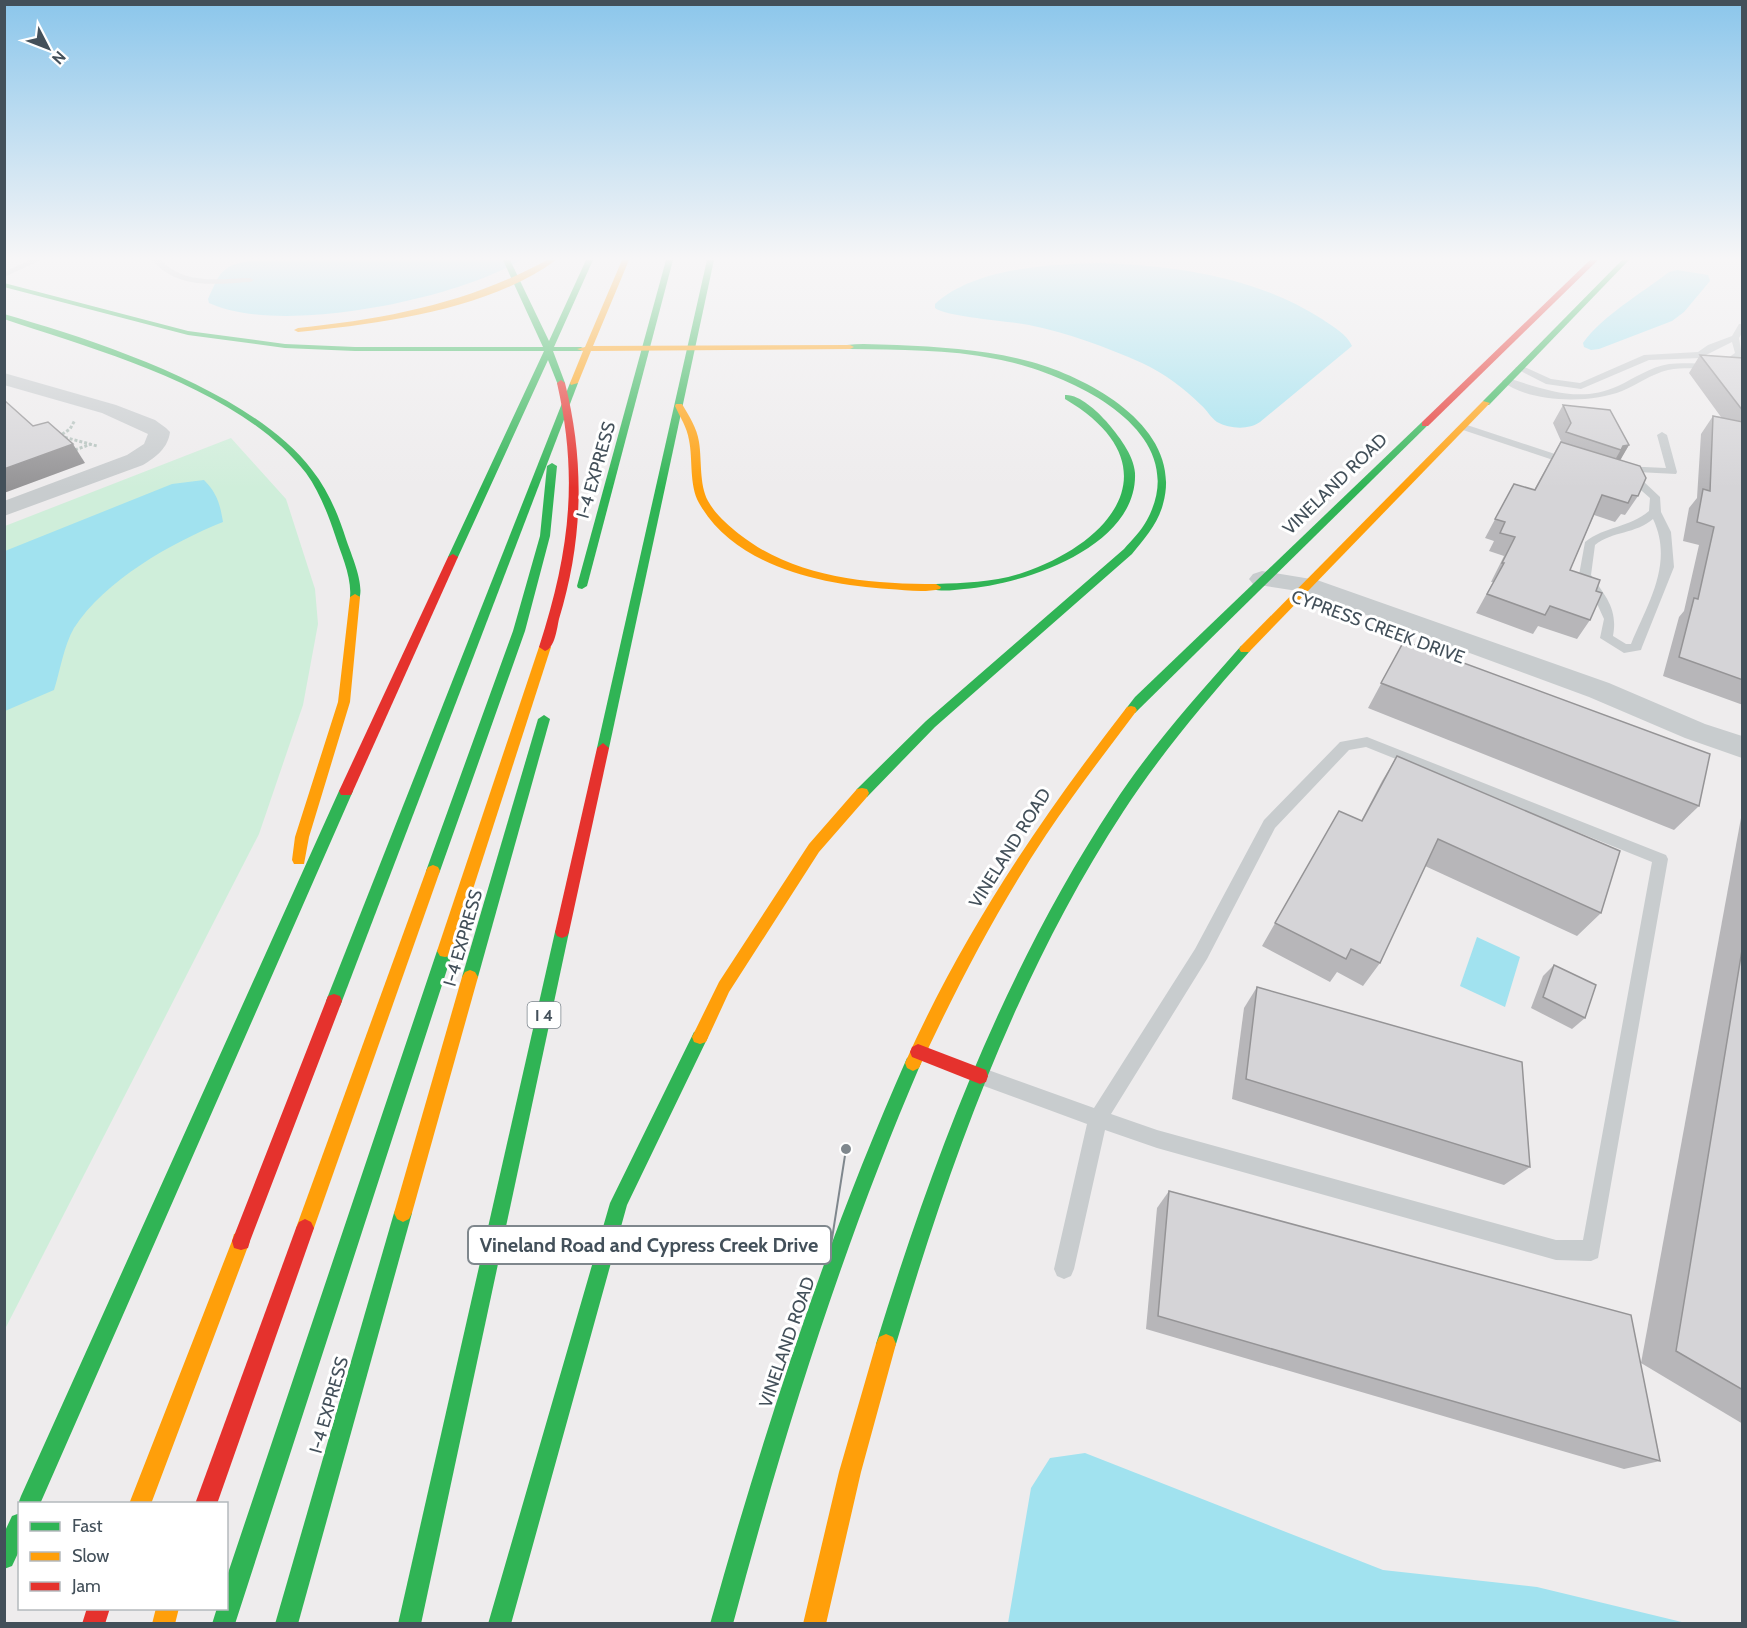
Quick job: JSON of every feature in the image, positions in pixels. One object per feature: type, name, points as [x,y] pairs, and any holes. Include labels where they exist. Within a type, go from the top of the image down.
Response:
[{"type":"main road","points":[[61,336],[169,374],[243,414],[276,439],[309,471],[330,510],[356,588],[344,702],[302,837],[292,909]]},
{"type":"main road","points":[[208,336],[285,346],[509,355]]},
{"type":"main road","points":[[521,336],[542,399]]},
{"type":"main road","points":[[228,1608],[550,630],[572,536],[576,490],[575,449],[559,381],[542,336]]},
{"type":"main road","points":[[29,1502],[292,909],[556,336]]},
{"type":"main road","points":[[140,1502],[566,402],[594,336]]},
{"type":"main road","name":"I-4 EXPRESS","points":[[577,602],[650,336]]},
{"type":"main road","name":"I 4","points":[[409,1623],[694,336]]},
{"type":"main road","name":"VINELAND ROAD","points":[[721,1623],[753,1503],[813,1317],[867,1168],[918,1052],[972,945],[994,907],[1061,800],[1100,746],[1139,700],[1516,336]]},
{"type":"main road","points":[[814,1623],[835,1530],[888,1332],[942,1173],[980,1076],[1028,969],[1060,906],[1118,809],[1158,751],[1203,695],[1300,592],[1552,336]]},
{"type":"main road","points":[[330,362],[509,355],[730,354],[950,349],[1003,357],[1052,372],[1100,394],[1140,427],[1153,446],[1163,477],[1158,505],[1143,534],[1124,555],[940,717],[875,779],[814,848],[724,987],[619,1203],[499,1623]]},
{"type":"main road","points":[[730,354],[922,360],[983,367],[1019,376]]},
{"type":"main road","points":[[1478,372],[1507,381]]},
{"type":"main road","points":[[679,406],[693,435],[703,501],[730,532],[776,563],[826,578],[894,588],[964,587],[1025,575],[1069,556],[1106,529],[1126,500],[1130,472],[1119,442],[1096,416],[1054,390]]},
{"type":"main road","points":[[1432,416],[1464,427]]},
{"type":"main road","points":[[206,1502],[519,631],[545,536],[551,495],[552,455],[547,419]]},
{"type":"main road","name":"I-4 EXPRESS","points":[[285,1623],[548,705]]},
{"type":"main road","points":[[918,1052],[980,1076]]},
{"type":"main road","points":[[4,1558],[18,1528]]},
{"type":"street","points":[[4,379],[100,408],[152,426],[159,432],[159,440],[152,449],[135,460],[4,509]]},
{"type":"street","name":"CYPRESS CREEK DRIVE","points":[[1262,579],[1597,705],[1695,731],[1743,747]]},
{"type":"lane","points":[[1507,381],[1543,394],[1579,399],[1607,395],[1669,367],[1707,367],[1732,363],[1740,354],[1739,339],[1711,347],[1700,356],[1647,357],[1581,387],[1549,382],[1520,368]]},
{"type":"lane","points":[[1673,356],[1688,366]]},
{"type":"lane","points":[[1633,364],[1655,372]]},
{"type":"lane","points":[[1464,427],[1589,467]]},
{"type":"lane","points":[[1655,513],[1641,524],[1599,537],[1589,544],[1585,574],[1599,595],[1610,619],[1606,638],[1624,649],[1636,647],[1668,567],[1665,532],[1655,513],[1655,497],[1639,483],[1611,471],[1672,472],[1662,435]]},
{"type":"lane","points":[[980,1076],[1098,1118],[1156,1139],[1556,1250],[1592,1251],[1660,859],[1367,742],[1345,746],[1269,824],[1200,954],[1098,1118],[1064,1269]]},
{"type":"path","points":[[97,446],[58,436],[69,429],[74,421],[100,408]]},
{"type":"path","points":[[75,450],[91,444]]},
{"type":"green space","points":[[231,438],[286,499],[315,589],[318,624],[303,705],[259,834],[5,1329],[5,526]]},
{"type":"water","points":[[1072,336],[1345,336],[1352,346],[1256,425],[1233,427],[1217,422],[1181,387],[1166,376],[1115,351]]},
{"type":"water","points":[[1589,336],[1633,336],[1599,349],[1591,350],[1584,347],[1583,343]]},
{"type":"water","points":[[204,480],[217,499],[223,522],[161,552],[103,594],[74,628],[65,650],[54,690],[5,711],[5,551],[172,484]]},
{"type":"water","points":[[1477,937],[1520,957],[1505,1007],[1460,986]]},
{"type":"water","points":[[1085,1453],[1383,1570],[1537,1587],[1686,1623],[1008,1623],[1031,1488],[1050,1458]]},
{"type":"building","points":[[1700,355],[1743,358],[1743,411]]},
{"type":"building","points":[[4,400],[33,426],[48,422],[73,444],[4,469]]},
{"type":"building","points":[[1563,405],[1610,410],[1629,445],[1623,446],[1621,450],[1566,432],[1571,423]]},
{"type":"building","points":[[1713,416],[1743,422],[1743,680],[1679,657],[1694,598],[1698,599],[1714,527],[1697,522],[1703,489],[1710,491]]},
{"type":"building","points":[[1561,442],[1640,466],[1646,478],[1638,496],[1632,495],[1628,503],[1602,495],[1570,570],[1600,580],[1596,591],[1602,593],[1590,620],[1550,606],[1545,615],[1487,594],[1515,537],[1500,533],[1505,522],[1495,519],[1514,484],[1535,490]]},
{"type":"building","points":[[1404,641],[1710,754],[1699,806],[1381,683]]},
{"type":"building","points":[[1397,756],[1620,851],[1601,913],[1438,839],[1380,963],[1351,949],[1346,959],[1275,923],[1339,811],[1362,821]]},
{"type":"building","points":[[1743,944],[1743,1390],[1676,1351]]},
{"type":"building","points":[[1554,965],[1596,985],[1585,1018],[1543,997]]},
{"type":"building","points":[[1257,987],[1522,1062],[1530,1167],[1246,1079]]},
{"type":"building","points":[[1169,1191],[1631,1315],[1660,1461],[1158,1316]]},
{"type":"traffic: fast","points":[[62,336],[168,375],[208,394],[246,416],[280,441],[308,470],[324,496],[337,527],[356,588],[355,597]]},
{"type":"traffic: fast","points":[[210,336],[285,346],[355,349],[581,349]]},
{"type":"traffic: fast","points":[[543,336],[561,383]]},
{"type":"traffic: fast","points":[[453,557],[555,336]]},
{"type":"traffic: fast","points":[[582,586],[649,336]]},
{"type":"traffic: fast","points":[[603,748],[694,336]]},
{"type":"traffic: fast","points":[[1486,403],[1552,336]]},
{"type":"traffic: fast","points":[[850,347],[959,351],[1030,364],[1064,376],[1096,392],[1136,424],[1157,456],[1162,480],[1158,506],[1152,521],[1128,551],[1097,581],[931,724],[862,793]]},
{"type":"traffic: fast","points":[[334,1001],[574,383]]},
{"type":"traffic: fast","points":[[936,587],[993,583],[1042,569],[1078,550],[1110,523],[1122,508],[1129,490],[1130,472],[1126,458],[1113,436],[1098,418],[1068,397]]},
{"type":"traffic: fast","points":[[1131,710],[1425,424]]},
{"type":"traffic: fast","points":[[433,871],[519,631],[545,536],[552,466]]},
{"type":"traffic: fast","points":[[886,1344],[930,1205],[955,1136],[982,1067],[1044,934],[1118,808],[1179,726],[1245,649]]},
{"type":"traffic: fast","points":[[470,977],[544,719]]},
{"type":"traffic: fast","points":[[30,1502],[346,791]]},
{"type":"traffic: fast","points":[[409,1624],[562,932]]},
{"type":"traffic: fast","points":[[228,1609],[445,951]]},
{"type":"traffic: fast","points":[[499,1624],[619,1203],[700,1037]]},
{"type":"traffic: fast","points":[[721,1624],[761,1481],[806,1339],[856,1200],[913,1063]]},
{"type":"traffic: fast","points":[[286,1624],[403,1213]]},
{"type":"traffic: fast","points":[[4,1558],[18,1528]]},
{"type":"traffic: fast","points":[[223,1624],[228,1610]]},
{"type":"traffic: slow","points":[[574,383],[594,336]]},
{"type":"traffic: slow","points":[[581,349],[850,347]]},
{"type":"traffic: slow","points":[[1245,649],[1486,403]]},
{"type":"traffic: slow","points":[[679,406],[693,435],[701,497],[724,528],[749,547],[777,562],[840,581],[873,585],[936,587]]},
{"type":"traffic: slow","points":[[299,860],[302,837],[344,702],[355,597]]},
{"type":"traffic: slow","points":[[445,951],[545,647]]},
{"type":"traffic: slow","points":[[913,1063],[963,961],[1020,863],[1070,789],[1131,710]]},
{"type":"traffic: slow","points":[[700,1037],[724,987],[814,848],[862,793]]},
{"type":"traffic: slow","points":[[305,1228],[433,871]]},
{"type":"traffic: slow","points":[[403,1213],[470,977]]},
{"type":"traffic: slow","points":[[141,1502],[241,1241]]},
{"type":"traffic: slow","points":[[814,1624],[850,1472],[886,1344]]},
{"type":"traffic: slow","points":[[163,1624],[167,1610]]},
{"type":"traffic: jam","points":[[1425,424],[1516,336]]},
{"type":"traffic: jam","points":[[545,647],[563,582],[574,516],[574,449],[561,383]]},
{"type":"traffic: jam","points":[[346,791],[453,557]]},
{"type":"traffic: jam","points":[[562,932],[603,748]]},
{"type":"traffic: jam","points":[[241,1241],[334,1001]]},
{"type":"traffic: jam","points":[[918,1052],[980,1076]]},
{"type":"traffic: jam","points":[[207,1502],[305,1228]]},
{"type":"traffic: jam","points":[[93,1624],[98,1610]]},
{"type":"place","name":"Vineland Road and Cypress Creek Drive","points":[[846,1149]]}]
